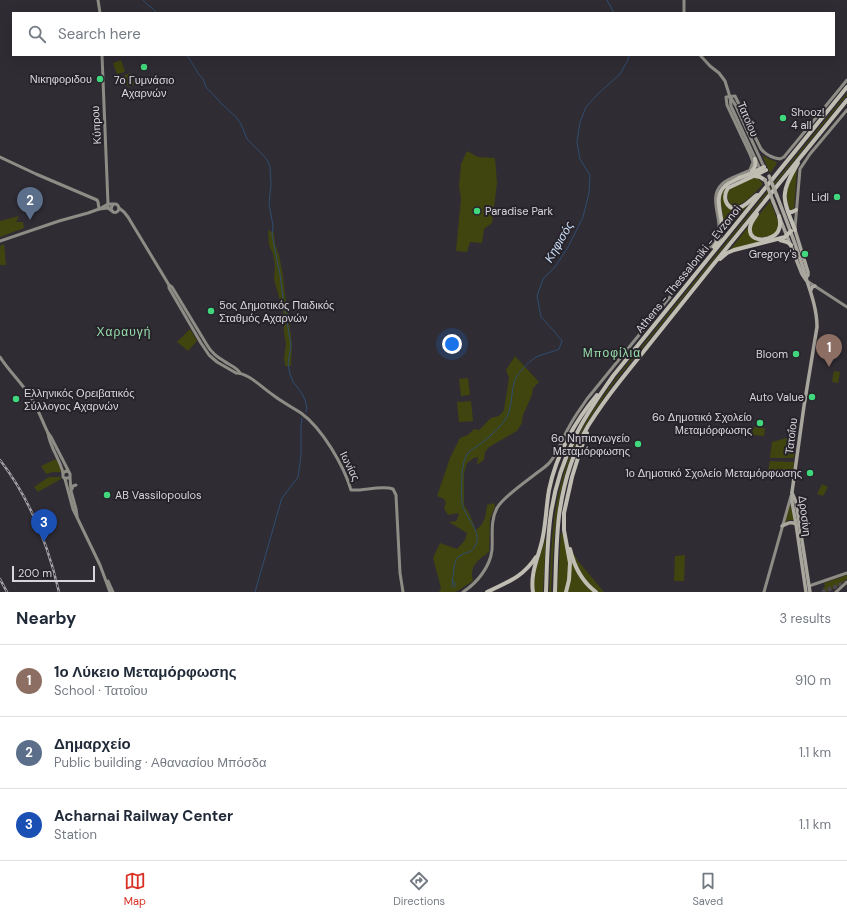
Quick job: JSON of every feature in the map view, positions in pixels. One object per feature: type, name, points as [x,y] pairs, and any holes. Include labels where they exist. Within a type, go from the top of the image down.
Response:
[{"type":"highway","name":"Athens - Thessaloniki - Evzonoi","points":[[546,592],[551,514],[558,480],[563,463],[587,414],[613,376],[847,87]]},
{"type":"highway","name":"Athens - Thessaloniki - Evzonoi","points":[[555,592],[557,541],[562,500],[574,457],[588,426],[620,381],[847,100]]},
{"type":"highway","points":[[712,266],[724,255],[777,240],[787,236],[793,231],[784,193],[789,179],[804,152]]},
{"type":"highway","points":[[755,159],[755,168],[750,175],[728,188],[725,193],[726,202],[734,208],[741,207],[763,190]]},
{"type":"highway","points":[[705,263],[718,242],[721,232],[722,222],[719,198],[721,191],[728,183],[763,170]]},
{"type":"highway","points":[[750,175],[758,176],[765,180]]},
{"type":"highway","points":[[760,206],[750,225],[750,233],[755,238],[765,239],[772,237],[777,233],[780,228],[779,216]]},
{"type":"highway","points":[[789,212],[796,210]]},
{"type":"highway","points":[[777,240],[785,241],[791,246]]},
{"type":"highway","points":[[533,592],[532,580],[543,537],[549,488],[558,460],[579,419],[589,404],[613,376]]},
{"type":"highway","points":[[566,592],[570,563],[564,530],[564,516],[577,460],[588,432],[588,426]]},
{"type":"highway","points":[[564,527],[577,570],[585,582],[596,592]]},
{"type":"highway","points":[[487,592],[513,580],[522,574],[533,562],[538,553]]},
{"type":"main road","name":"Τατοΐου","points":[[763,170],[769,176],[793,231],[808,272],[807,279],[816,313],[816,327],[792,492]]},
{"type":"main road","name":"Τατοΐου","points":[[763,170],[765,180],[802,274],[807,279]]},
{"type":"main road","points":[[810,291],[812,287],[815,286]]},
{"type":"main road","name":"Δροσίνη","points":[[792,492],[792,502],[807,589]]},
{"type":"main road","name":"Δροσίνη","points":[[792,492],[796,502],[807,589]]},
{"type":"main road","points":[[782,526],[791,522],[796,524]]},
{"type":"street","points":[[98,0],[100,12]]},
{"type":"street","points":[[684,0],[684,12]]},
{"type":"street","name":"Κύπρου","points":[[102,56],[108,195],[110,205]]},
{"type":"street","name":"Τατοΐου","points":[[701,56],[723,77],[727,85],[731,106],[755,159],[763,170]]},
{"type":"street","points":[[463,592],[470,588],[486,567],[492,551],[493,521],[497,509],[506,497],[550,462],[574,417],[587,399],[713,244],[718,234],[719,226],[716,196],[719,188],[727,180],[748,171],[752,166],[752,159],[726,103],[726,97],[735,96],[763,151],[770,156],[780,159],[783,158],[847,80]]},
{"type":"street","name":"Τατοΐου","points":[[730,96],[736,106],[763,170]]},
{"type":"street","points":[[793,231],[801,165],[847,110]]},
{"type":"street","points":[[0,157],[97,200],[99,209]]},
{"type":"street","points":[[0,241],[59,220],[88,213],[110,205]]},
{"type":"street","points":[[110,205],[114,212]]},
{"type":"street","points":[[110,205],[114,212]]},
{"type":"street","name":"Ιωνίας","points":[[110,205],[117,205],[127,215],[169,285],[172,287],[212,352],[240,373],[258,382],[284,404],[301,413],[318,428],[339,463],[351,490],[393,489],[396,495],[400,573],[403,592]]},
{"type":"street","points":[[114,212],[118,211],[119,208]]},
{"type":"street","points":[[114,212],[127,215]]},
{"type":"street","points":[[807,279],[847,307]]},
{"type":"street","points":[[0,356],[32,400],[69,472],[71,491],[77,517]]},
{"type":"street","points":[[48,433],[48,439],[60,464],[65,479],[71,505],[112,592]]},
{"type":"street","points":[[63,473],[69,472]]},
{"type":"street","points":[[65,479],[70,477]]},
{"type":"street","points":[[71,491],[72,487],[76,485]]},
{"type":"street","name":"Τατοΐου","points":[[764,592],[792,492]]},
{"type":"street","points":[[807,589],[846,574],[847,569]]},
{"type":"street","points":[[836,592],[847,582]]},
{"type":"green space","points":[[121,60],[125,72],[117,74],[113,63]]},
{"type":"green space","points":[[130,73],[135,84],[128,87],[123,76]]},
{"type":"green space","points":[[847,93],[847,95],[617,379],[584,428],[565,473],[557,512],[551,592],[549,592],[555,513],[559,493],[570,455],[586,422],[600,399],[616,378]]},
{"type":"green space","name":"Paradise Park","points":[[467,151],[478,157],[495,158],[497,183],[492,223],[484,229],[482,243],[470,242],[467,252],[456,251],[461,198],[459,187],[461,164]]},
{"type":"green space","points":[[762,155],[777,162],[770,173]]},
{"type":"green space","points":[[797,169],[794,208],[791,210],[787,198],[787,188],[790,179]]},
{"type":"green space","points":[[753,178],[758,178],[763,184],[743,203],[732,205],[729,201],[727,193],[730,189]]},
{"type":"green space","points":[[729,184],[723,196],[729,208],[748,205],[723,234],[721,196]]},
{"type":"green space","points":[[770,201],[778,221],[777,230],[772,235],[755,237],[752,233],[752,224]]},
{"type":"green space","points":[[19,216],[16,222],[23,222],[24,228],[0,237],[0,221]]},
{"type":"green space","points":[[748,227],[752,237],[761,241],[729,251]]},
{"type":"green space","points":[[268,230],[274,233],[275,244],[283,275],[292,345],[291,366],[285,366],[284,357],[286,344],[283,312],[274,279],[275,266],[273,254],[269,245]]},
{"type":"green space","points":[[4,244],[6,265],[0,265],[0,246]]},
{"type":"green space","points":[[190,329],[197,341],[188,351],[177,342]]},
{"type":"green space","points":[[515,356],[539,382],[533,388],[532,395],[523,415],[522,423],[517,431],[489,447],[485,452],[484,460],[477,465],[478,457],[467,463],[464,473],[464,505],[476,530],[483,522],[487,505],[494,503],[495,506],[490,519],[489,552],[473,567],[473,581],[455,592],[439,592],[441,588],[433,558],[440,543],[457,549],[465,540],[467,533],[449,522],[456,521],[459,515],[458,513],[448,515],[444,508],[446,503],[444,499],[437,496],[450,458],[460,438],[468,435],[474,429],[479,430],[491,418],[499,416],[504,410],[509,378],[506,370]]},
{"type":"green space","points":[[834,371],[840,372],[838,383],[832,382]]},
{"type":"green space","points":[[468,378],[470,395],[461,396],[459,379]]},
{"type":"green space","points":[[471,401],[473,421],[459,422],[457,402]]},
{"type":"green space","points":[[753,427],[765,428],[764,436],[752,435]]},
{"type":"green space","points":[[797,435],[794,458],[770,458],[772,442]]},
{"type":"green space","points":[[56,459],[60,465],[61,472],[46,474],[41,466]]},
{"type":"green space","points":[[770,461],[794,462],[792,478],[767,476]]},
{"type":"green space","points":[[49,477],[60,477],[61,479],[38,492],[34,487]]},
{"type":"green space","points":[[822,484],[828,487],[823,496],[817,494]]},
{"type":"green space","points":[[790,503],[794,520],[789,520],[785,523]]},
{"type":"green space","points":[[561,532],[578,561],[604,592],[557,592]]},
{"type":"green space","points":[[546,537],[543,592],[534,592],[535,572]]},
{"type":"green space","points":[[685,555],[684,581],[674,581],[675,556]]},
{"type":"green space","points":[[847,575],[847,579],[834,590],[833,588],[825,592],[823,588],[825,587],[824,583]]},
{"type":"waterway","points":[[143,0],[156,12]]},
{"type":"waterway","name":"Κηφισός","points":[[607,0],[613,12]]},
{"type":"waterway","points":[[188,56],[203,79],[206,87],[236,117],[241,124],[247,139],[267,160],[270,167],[271,184],[269,204],[273,226],[272,234],[291,345],[288,364],[293,382],[305,400],[307,408],[306,412]]},
{"type":"waterway","name":"Κηφισός","points":[[452,587],[456,560],[462,554],[473,549],[477,539],[474,528],[465,512],[462,502],[462,472],[465,458],[469,452],[492,434],[505,420],[510,409],[513,385],[521,371],[536,357],[559,349],[562,341],[541,317],[537,296],[543,279],[555,267],[568,247],[583,217],[589,193],[590,175],[580,159],[577,142],[580,122],[586,107],[620,74],[629,56]]},
{"type":"waterway","points":[[255,592],[282,498],[298,477],[301,455],[302,418]]},
{"type":"waterway","name":"Κηφισός","points":[[453,581],[455,583],[455,587]]},
{"type":"tunnel","points":[[822,592],[847,582]]},
{"type":"railway","points":[[0,460],[20,490],[37,523],[55,574],[59,592]]},
{"type":"railway","points":[[0,579],[7,592]]},
{"type":"place","name":"7ο Γυμνάσιο Αχαρνών","points":[[144,67]]},
{"type":"place","name":"Νικηφοριδου","points":[[100,79]]},
{"type":"place","name":"Shooz! 4 all","points":[[783,118]]},
{"type":"place","name":"Lidl","points":[[837,197]]},
{"type":"place","name":"Paradise Park","points":[[477,211]]},
{"type":"place","name":"Δημαρχείο","points":[[30,220]]},
{"type":"place","name":"Gregory's","points":[[805,254]]},
{"type":"place","name":"5ος Δημοτικός Παιδικός Σταθμός Αχαρνών","points":[[211,311]]},
{"type":"place","name":"Bloom","points":[[796,354]]},
{"type":"place","name":"1ο Λύκειο Μεταμόρφωσης","points":[[829,367]]},
{"type":"place","name":"Auto Value","points":[[812,397]]},
{"type":"place","name":"Ελληνικός Ορειβατικός Σύλλογος Αχαρνών","points":[[16,399]]},
{"type":"place","name":"6ο Δημοτικό Σχολείο Μεταμόρφωσης","points":[[760,423]]},
{"type":"place","name":"6ο Νηπιαγωγείο Μεταμόρφωσης","points":[[638,444]]},
{"type":"place","name":"1ο Δημοτικό Σχολείο Μεταμόρφωσης","points":[[810,473]]},
{"type":"place","name":"AB Vassilopoulos","points":[[107,495]]},
{"type":"place","name":"Acharnai Railway Center","points":[[44,542]]},
{"type":"district","name":"Χαραυγή","points":[[124,332]]},
{"type":"district","name":"Μποφίλια","points":[[612,353]]}]
